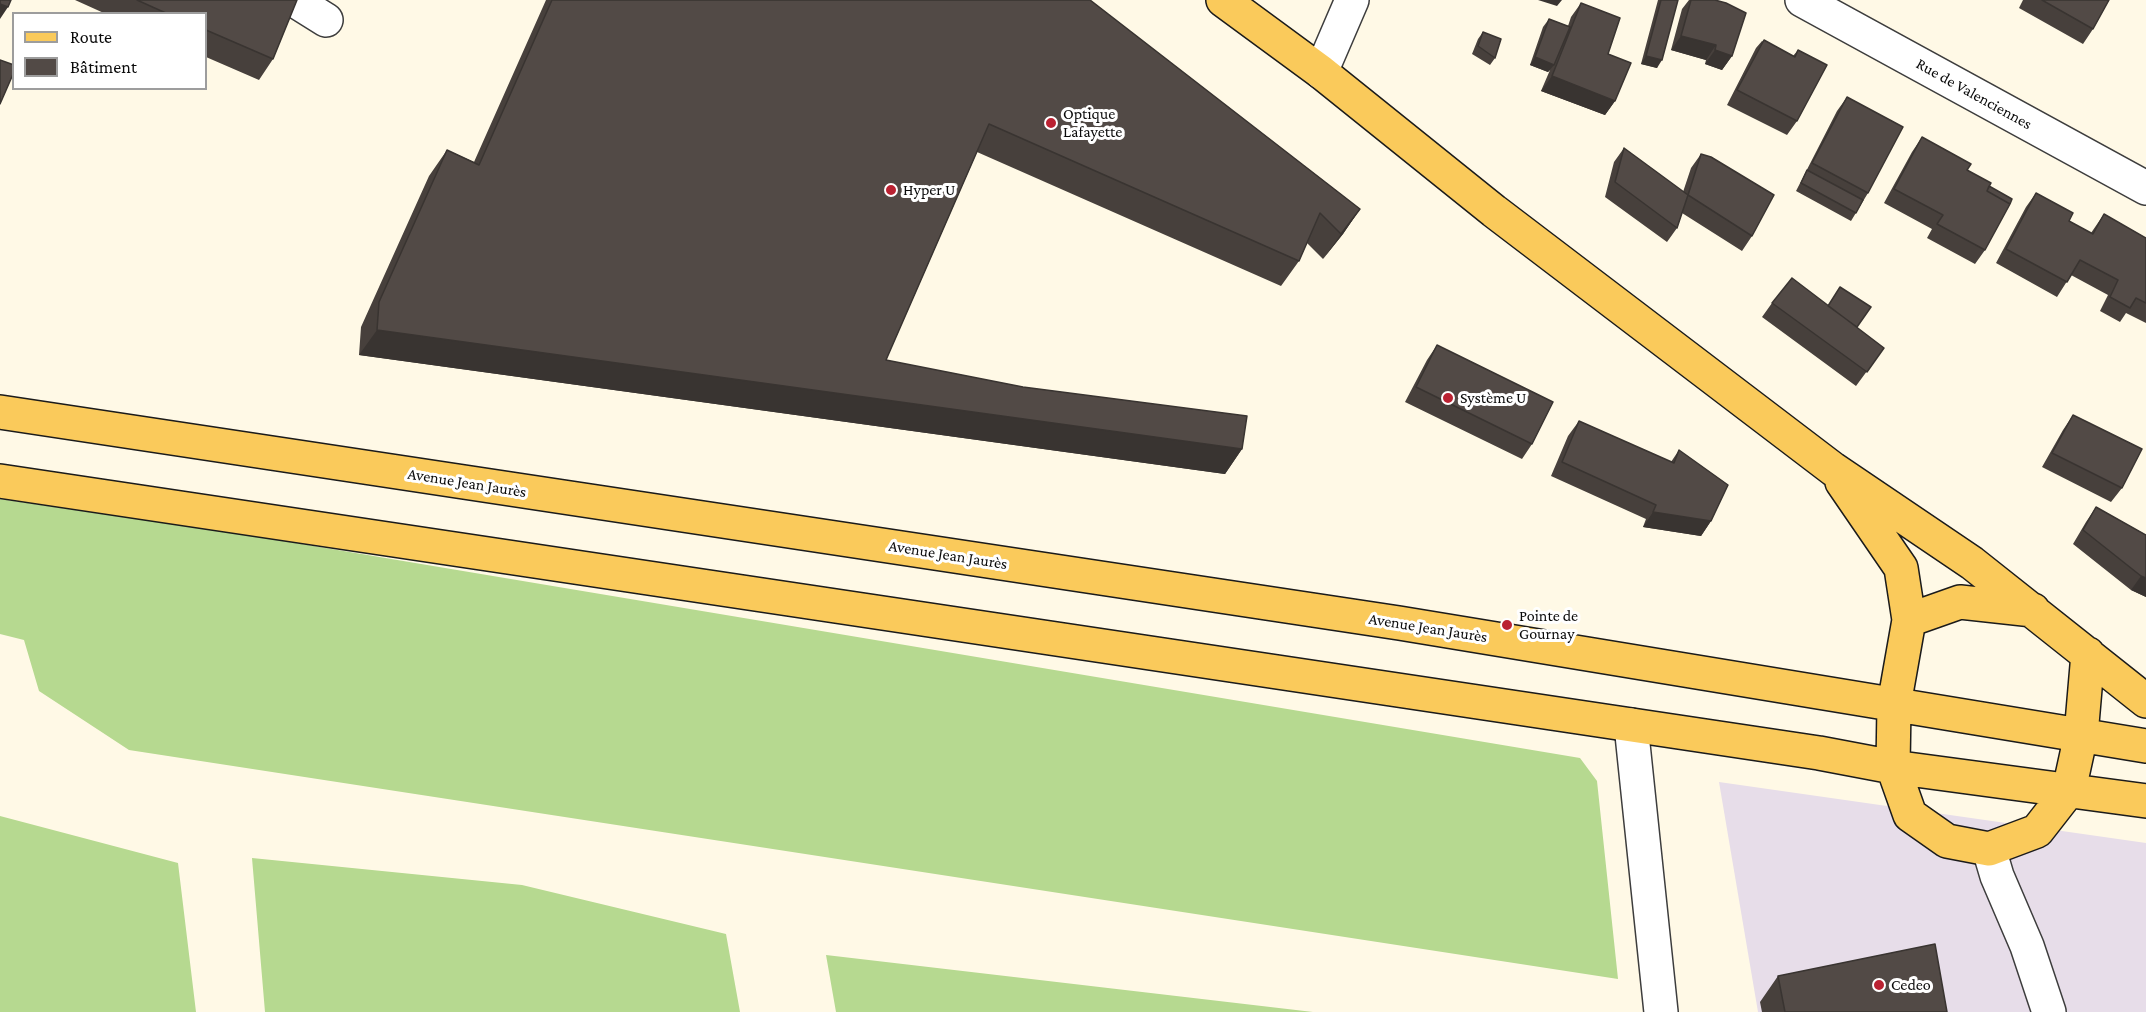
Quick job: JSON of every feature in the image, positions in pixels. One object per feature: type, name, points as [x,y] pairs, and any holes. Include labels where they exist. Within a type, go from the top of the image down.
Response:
[{"type":"main road","points":[[1223,0],[1321,72],[1494,211],[1833,469],[1947,544],[2146,701]]},
{"type":"main road","name":"Avenue Jean Jaurès","points":[[0,412],[1311,610],[2146,746]]},
{"type":"main road","points":[[1833,469],[1901,568],[1909,620],[1894,705],[1893,766],[1910,815],[1947,841],[1989,849],[2037,831],[2069,790],[2081,735],[2088,654]]},
{"type":"main road","points":[[0,481],[1630,724],[1893,766],[2146,801]]},
{"type":"main road","points":[[1909,620],[1960,602],[2033,610]]},
{"type":"street","points":[[294,0],[326,20]]},
{"type":"street","points":[[1321,72],[1352,0]]},
{"type":"street","name":"Rue de Valenciennes","points":[[1802,0],[2146,188]]},
{"type":"street","points":[[1630,724],[1660,1012]]},
{"type":"street","points":[[1989,849],[1997,876],[2026,946],[2049,1012]]},
{"type":"shaded area","points":[[1719,782],[2146,843],[2146,1012],[1758,1012]]},
{"type":"green space","points":[[0,499],[248,535],[1580,758],[1597,781],[1618,979],[129,750],[39,691],[24,640],[0,634]]},
{"type":"green space","points":[[0,816],[178,863],[196,1012],[0,1012]]},
{"type":"green space","points":[[252,858],[522,885],[726,934],[740,1012],[265,1012]]},
{"type":"green space","points":[[826,955],[1313,1012],[836,1012]]},
{"type":"building","points":[[0,0],[11,0],[8,7],[0,4]]},
{"type":"building","points":[[137,0],[297,0],[273,59],[207,30],[207,12],[164,12]]},
{"type":"building","points":[[552,0],[1090,0],[1360,209],[1341,234],[1320,213],[1299,261],[989,124],[886,360],[1023,387],[1247,416],[1242,449],[377,330],[379,302],[447,150],[479,165]]},
{"type":"building","points":[[1661,0],[1678,0],[1662,60],[1646,56]]},
{"type":"building","points":[[1691,0],[1715,0],[1746,13],[1732,56],[1715,50],[1716,45],[1681,36]]},
{"type":"building","points":[[2042,0],[2109,0],[2093,29]]},
{"type":"building","points":[[1581,3],[1620,18],[1608,54],[1631,63],[1615,101],[1552,76]]},
{"type":"building","points":[[1549,19],[1570,27],[1554,65],[1535,57]]},
{"type":"building","points":[[1483,32],[1501,39],[1495,58],[1478,46]]},
{"type":"building","points":[[1764,40],[1795,57],[1798,50],[1827,65],[1797,121],[1737,90]]},
{"type":"building","points":[[0,60],[12,64],[12,77],[0,104]]},
{"type":"building","points":[[1847,97],[1903,127],[1868,193],[1812,163]]},
{"type":"building","points":[[1922,137],[1971,164],[1967,170],[1991,183],[1987,191],[2010,204],[1985,250],[1937,224],[1943,215],[1894,189]]},
{"type":"building","points":[[1624,148],[1688,195],[1677,228],[1615,182]]},
{"type":"building","points":[[1701,154],[1711,157],[1774,195],[1752,236],[1688,195]]},
{"type":"building","points":[[1807,170],[1863,200],[1856,213],[1801,183]]},
{"type":"building","points":[[1989,186],[2012,199],[2010,204],[1987,191]]},
{"type":"building","points":[[2036,193],[2073,213],[2069,221],[2093,234],[2104,214],[2146,238],[2146,303],[2136,298],[2130,308],[2110,297],[2118,280],[2080,260],[2067,282],[2006,249]]},
{"type":"building","points":[[1792,278],[1884,348],[1867,372],[1772,303]]},
{"type":"building","points":[[1840,287],[1871,307],[1857,327],[1828,306]]},
{"type":"building","points":[[1437,345],[1553,402],[1532,444],[1416,387]]},
{"type":"building","points":[[2073,415],[2142,449],[2122,488],[2052,453]]},
{"type":"building","points":[[1579,421],[1674,463],[1679,450],[1728,485],[1711,521],[1653,512],[1656,505],[1562,462]]},
{"type":"building","points":[[2096,507],[2146,535],[2146,578],[2083,530]]},
{"type":"building","points":[[1935,944],[1947,1012],[1785,1012],[1778,976]]},
{"type":"place","name":"Optique Lafayette","points":[[1051,123]]},
{"type":"place","name":"Hyper U","points":[[891,190]]},
{"type":"place","name":"Système U","points":[[1448,398]]},
{"type":"place","name":"Pointe de Gournay","points":[[1507,625]]},
{"type":"place","name":"Cedeo","points":[[1879,985]]}]
